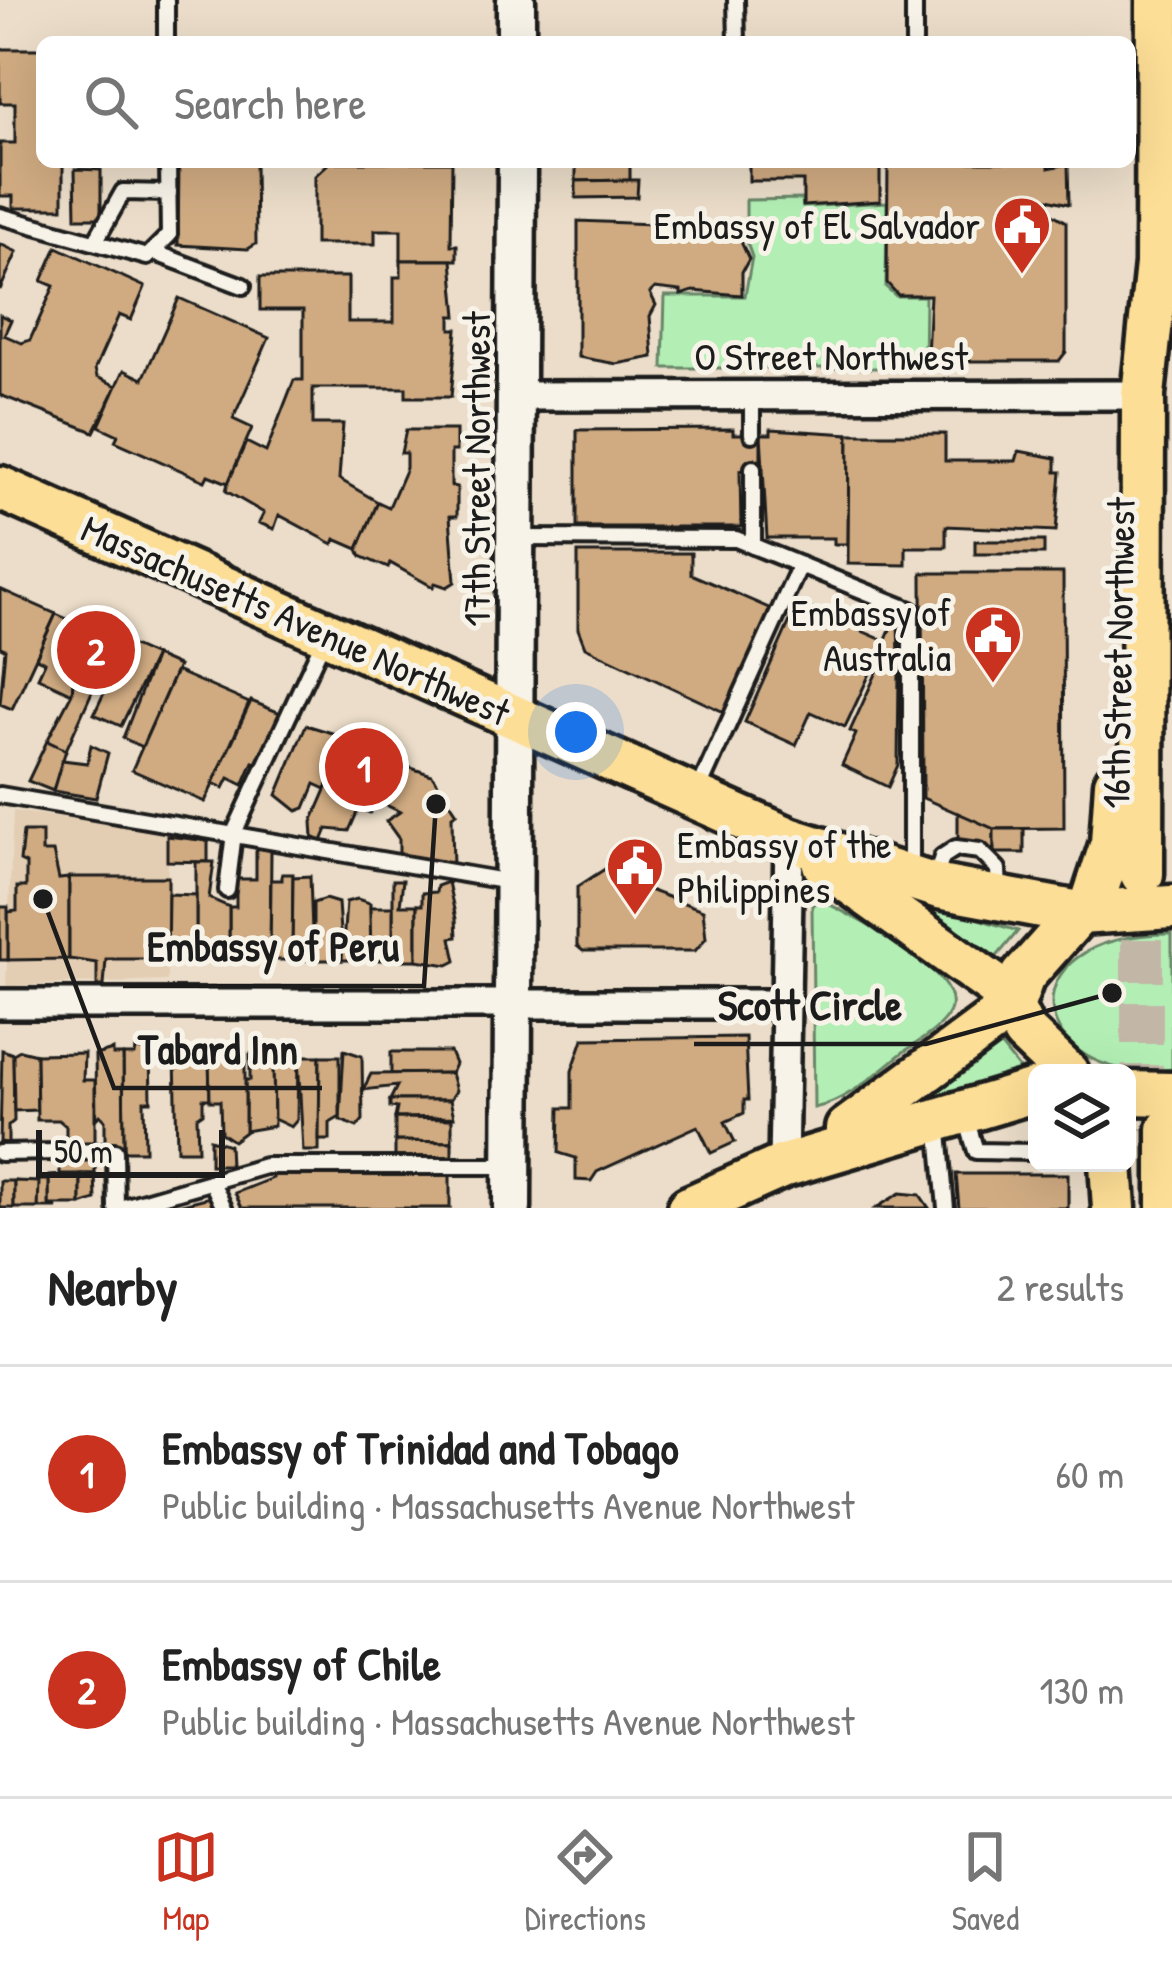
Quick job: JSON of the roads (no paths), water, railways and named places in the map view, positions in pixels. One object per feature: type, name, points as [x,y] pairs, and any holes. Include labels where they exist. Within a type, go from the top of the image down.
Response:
[{"type":"main road","points":[[516,0],[517,36]]},
{"type":"main road","name":"16th Street Northwest","points":[[1158,0],[1161,885]]},
{"type":"main road","name":"17th Street Northwest","points":[[512,1208],[517,168]]},
{"type":"main road","name":"16th Street Northwest","points":[[1157,264],[1172,359]]},
{"type":"main road","name":"16th Street Northwest","points":[[1084,912],[1114,829],[1117,494],[1157,399]]},
{"type":"main road","name":"Massachusetts Avenue Northwest","points":[[0,488],[789,839],[922,881],[1084,912],[1161,885]]},
{"type":"main road","name":"Massachusetts Avenue Northwest","points":[[789,839],[1012,1003],[1024,1032],[1058,1064]]},
{"type":"main road","points":[[689,1208],[783,1166],[871,1115],[1012,1003],[1046,945],[1084,912]]},
{"type":"main road","points":[[783,1166],[1028,1092]]},
{"type":"main road","points":[[1142,1208],[1153,1112]]},
{"type":"main road","points":[[1153,1112],[1169,1208]]},
{"type":"main road","points":[[1112,1172],[1114,1208]]},
{"type":"street","name":"O Street Northwest","points":[[518,396],[1157,399]]},
{"type":"street","points":[[783,1166],[789,839]]},
{"type":"street","points":[[0,1004],[785,1004]]},
{"type":"lane","points":[[166,0],[166,36]]},
{"type":"lane","points":[[736,0],[737,36]]},
{"type":"lane","points":[[914,0],[914,36]]},
{"type":"lane","points":[[0,216],[147,257],[170,235],[168,168]]},
{"type":"lane","points":[[95,242],[124,192],[169,193]]},
{"type":"lane","points":[[152,252],[243,286]]},
{"type":"lane","points":[[752,395],[752,434]]},
{"type":"lane","points":[[753,468],[753,546]]},
{"type":"lane","points":[[518,538],[736,539],[911,610],[922,881]]},
{"type":"lane","points":[[695,798],[800,565]]},
{"type":"lane","points":[[227,890],[234,833],[327,634]]},
{"type":"lane","points":[[0,795],[515,882]]},
{"type":"lane","points":[[951,1113],[976,1150],[1028,1152]]},
{"type":"lane","points":[[946,1208],[951,1113]]},
{"type":"lane","points":[[0,1153],[115,1151],[118,1208],[265,1166],[512,1166]]},
{"type":"lane","points":[[212,1182],[224,1208]]},
{"type":"tunnel","points":[[1142,876],[1142,1130]]},
{"type":"place","name":"Embassy of El Salvador","points":[[1022,276]]},
{"type":"place","name":"Embassy of Chile","points":[[96,650]]},
{"type":"place","name":"Embassy of Australia","points":[[993,685]]},
{"type":"place","name":"Embassy of Trinidad and Tobago","points":[[364,767]]},
{"type":"place","name":"Embassy of Peru","points":[[436,804]]},
{"type":"place","name":"Tabard Inn","points":[[43,899]]},
{"type":"place","name":"Embassy of the Philippines","points":[[635,917]]},
{"type":"place","name":"Scott Circle","points":[[1112,993]]}]
